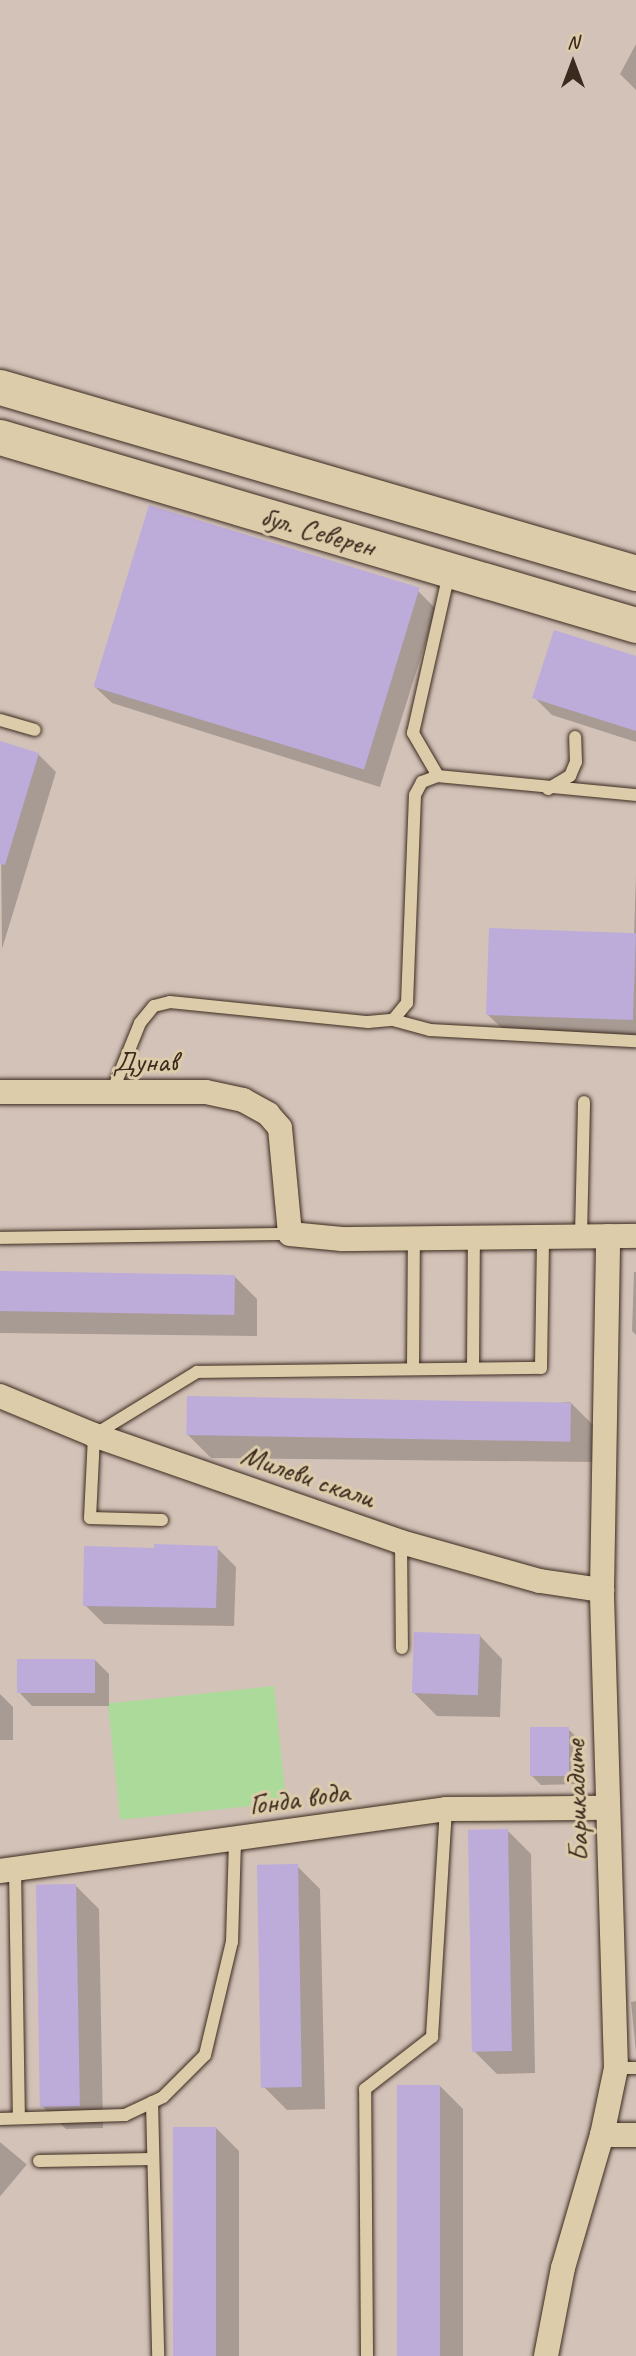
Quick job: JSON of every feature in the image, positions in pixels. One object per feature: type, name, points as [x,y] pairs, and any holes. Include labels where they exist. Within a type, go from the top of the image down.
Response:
[{"type":"main road","name":"бул. Северен","points":[[0,387],[636,573]]},
{"type":"main road","name":"бул. Северен","points":[[0,437],[636,625]]},
{"type":"street","name":"Дунав","points":[[0,1092],[206,1092],[243,1100],[268,1114],[280,1128],[290,1234]]},
{"type":"street","points":[[290,1234],[414,1238],[636,1236]]},
{"type":"street","name":"Барикадите","points":[[546,2356],[563,2267],[602,2135],[626,2068],[608,1808],[602,1590],[608,1236]]},
{"type":"street","name":"Милеви скали","points":[[0,1396],[94,1435],[401,1542],[540,1581],[602,1590]]},
{"type":"street","name":"Гонда вода","points":[[7,1870],[446,1809],[608,1808]]},
{"type":"street","points":[[602,2135],[636,2135]]},
{"type":"lane","points":[[438,776],[413,733],[450,570]]},
{"type":"lane","points":[[0,720],[35,730]]},
{"type":"lane","points":[[547,790],[570,776],[576,762],[575,737]]},
{"type":"lane","points":[[393,1020],[407,1003],[415,795],[422,782],[438,776],[547,790],[636,795]]},
{"type":"lane","points":[[112,1092],[140,1023],[154,1006],[170,1002],[368,1022],[393,1020],[430,1030],[636,1041]]},
{"type":"lane","points":[[581,1237],[584,1101]]},
{"type":"lane","points":[[0,1238],[290,1234]]},
{"type":"lane","points":[[473,1368],[474,1237]]},
{"type":"lane","points":[[162,1520],[90,1518],[94,1435],[197,1372],[541,1368],[543,1237]]},
{"type":"lane","points":[[413,1368],[414,1238]]},
{"type":"lane","points":[[401,1542],[402,1648]]},
{"type":"lane","points":[[367,2356],[365,2089],[432,2037],[446,1809]]},
{"type":"lane","points":[[0,2119],[125,2115],[163,2097],[205,2055],[232,1942],[235,1839]]},
{"type":"lane","points":[[7,1870],[19,2118]]},
{"type":"lane","points":[[152,2102],[158,2356]]},
{"type":"lane","points":[[39,2161],[153,2159]]},
{"type":"green space","points":[[274,1686],[286,1802],[120,1820],[108,1703]]},
{"type":"building","points":[[149,505],[420,588],[364,769],[93,687]]},
{"type":"building","points":[[554,630],[636,656],[636,731],[532,698]]},
{"type":"building","points":[[0,741],[39,753],[5,865],[0,864]]},
{"type":"building","points":[[489,928],[636,933],[633,1020],[486,1015]]},
{"type":"building","points":[[0,1271],[235,1275],[234,1315],[0,1311]]},
{"type":"building","points":[[187,1396],[571,1403],[570,1442],[186,1435]]},
{"type":"building","points":[[154,1544],[218,1546],[216,1608],[83,1606],[84,1546],[154,1548]]},
{"type":"building","points":[[414,1632],[480,1634],[478,1695],[412,1693]]},
{"type":"building","points":[[17,1659],[95,1659],[95,1693],[17,1693]]},
{"type":"building","points":[[530,1727],[569,1727],[569,1776],[530,1776]]},
{"type":"building","points":[[508,1829],[512,2051],[472,2052],[468,1830]]},
{"type":"building","points":[[298,1864],[302,2087],[261,2088],[257,1865]]},
{"type":"building","points":[[76,1884],[80,2106],[40,2107],[36,1885]]},
{"type":"building","points":[[397,2085],[440,2085],[440,2356],[397,2356]]},
{"type":"building","points":[[173,2127],[216,2127],[216,2356],[173,2356]]}]
